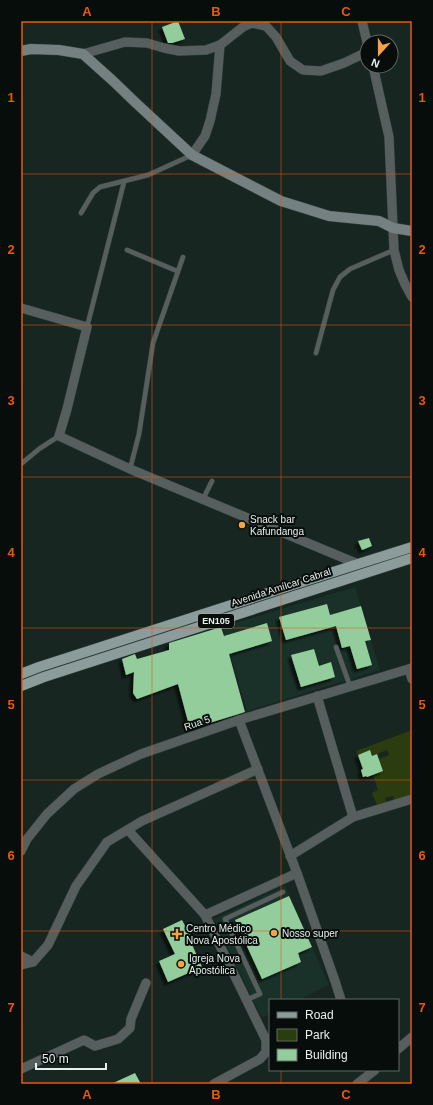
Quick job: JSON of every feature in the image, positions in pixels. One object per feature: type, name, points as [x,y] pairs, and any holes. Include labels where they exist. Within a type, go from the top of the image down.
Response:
[{"type":"main road","name":"Avenida Amílcar Cabral","points":[[21,674],[39,666],[412,547]]},
{"type":"main road","name":"Avenida Amílcar Cabral","points":[[21,686],[44,676],[412,558]]},
{"type":"street","points":[[362,21],[365,34]]},
{"type":"street","points":[[21,51],[31,49],[59,50],[83,54],[125,42],[147,43],[178,51],[206,50],[220,45],[243,27],[252,23],[266,26],[276,37],[290,61],[303,70],[321,71],[359,56]]},
{"type":"street","points":[[192,155],[205,136],[210,121],[216,94],[220,45]]},
{"type":"street","points":[[83,54],[192,155],[281,201],[329,216],[379,221],[393,228],[412,231]]},
{"type":"street","points":[[375,74],[389,137],[394,250],[399,270],[412,297]]},
{"type":"street","points":[[21,308],[87,327],[59,436],[130,469],[358,564]]},
{"type":"street","points":[[410,668],[412,679]]},
{"type":"street","name":"Rua 5","points":[[21,851],[27,839],[47,814],[74,789],[98,774],[142,754],[239,720],[410,668]]},
{"type":"street","points":[[317,696],[353,817]]},
{"type":"street","points":[[239,720],[297,873],[336,981],[340,999]]},
{"type":"street","points":[[21,965],[33,962],[48,945],[76,886],[107,842],[142,821],[258,769]]},
{"type":"street","points":[[290,856],[353,817],[412,799]]},
{"type":"street","points":[[128,830],[205,915],[266,1040],[266,1052],[260,1059],[214,1084]]},
{"type":"street","points":[[205,915],[297,873]]},
{"type":"street","points":[[21,956],[33,962]]},
{"type":"street","points":[[21,1070],[84,1040],[95,1046],[118,1039],[130,1028],[131,1020],[146,983]]},
{"type":"street","points":[[399,1049],[412,1037]]},
{"type":"street","points":[[357,1084],[374,1071]]},
{"type":"lane","points":[[81,213],[93,193],[100,187],[148,176],[192,155]]},
{"type":"lane","points":[[87,327],[124,182]]},
{"type":"lane","points":[[127,250],[177,271]]},
{"type":"lane","points":[[316,353],[333,290],[340,277],[350,269],[394,250]]},
{"type":"lane","points":[[130,469],[141,420],[153,343],[183,256]]},
{"type":"lane","points":[[21,464],[39,449],[59,436]]},
{"type":"lane","points":[[203,500],[212,481]]},
{"type":"lane","points":[[336,646],[350,686]]},
{"type":"lane","points":[[246,1000],[260,994],[225,919],[283,892]]},
{"type":"shaded area","points":[[355,587],[380,670],[247,711],[222,627]]},
{"type":"shaded area","points":[[285,886],[329,985],[301,999],[269,999],[269,1014],[262,1018],[214,919]]},
{"type":"green space","points":[[412,730],[412,794],[394,800],[393,796],[385,798],[386,802],[377,805],[372,793],[378,790],[373,775],[383,771],[379,759],[389,755],[387,750],[372,756],[370,750],[358,755],[356,751]]},
{"type":"building","points":[[178,21],[185,39],[168,43],[162,27]]},
{"type":"building","points":[[369,538],[372,546],[362,550],[358,541]]},
{"type":"building","points":[[327,604],[330,615],[361,606],[371,640],[365,641],[372,665],[357,669],[350,646],[342,648],[336,626],[286,640],[279,617]]},
{"type":"building","points":[[267,623],[272,641],[229,654],[245,712],[190,729],[178,684],[137,699],[133,693],[134,672],[126,675],[122,659],[135,654],[137,659],[169,650],[169,643],[221,627],[224,636]]},
{"type":"building","points":[[314,649],[319,666],[331,662],[335,677],[301,687],[291,655]]},
{"type":"building","points":[[370,750],[372,756],[377,754],[383,771],[363,777],[361,770],[363,769],[358,755]]},
{"type":"building","name":"Nosso super","points":[[289,896],[312,947],[298,953],[301,962],[262,979],[235,920]]},
{"type":"building","points":[[182,920],[192,939],[190,940],[202,967],[168,982],[159,961],[175,954],[163,929]]},
{"type":"building","points":[[135,1073],[141,1084],[111,1084]]},
{"type":"place","name":"Snack bar Kafundanga","points":[[242,525]]},
{"type":"place","name":"Nosso super","points":[[274,933]]},
{"type":"place","name":"Centro Médico Nova Apostólica","points":[[177,934]]},
{"type":"place","name":"Igreja Nova Apostólica","points":[[181,964]]}]
